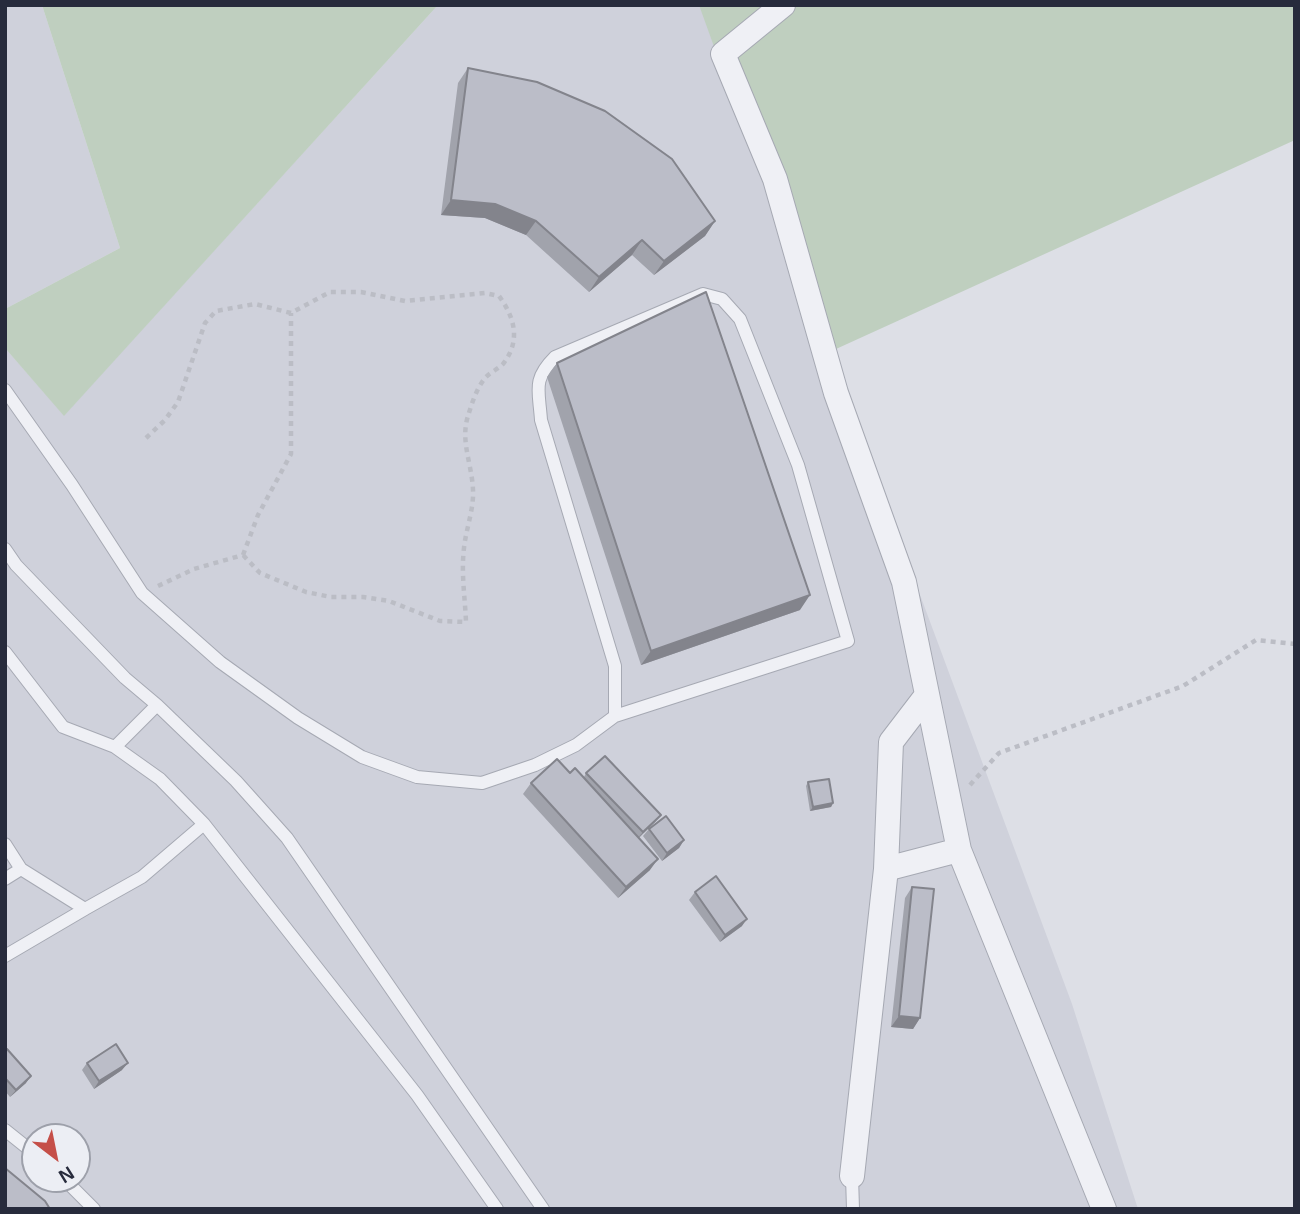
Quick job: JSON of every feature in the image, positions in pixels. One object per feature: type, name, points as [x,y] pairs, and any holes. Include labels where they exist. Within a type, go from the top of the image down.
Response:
[{"type":"street","points":[[783,5],[723,54],[775,179],[836,393],[904,583],[959,850],[1104,1209]]},
{"type":"street","points":[[852,1176],[886,869],[891,742],[927,695]]},
{"type":"street","points":[[886,869],[959,850]]},
{"type":"lane","points":[[5,390],[72,485],[142,593],[220,662],[298,718],[362,757],[418,777],[482,783],[535,765],[576,745],[615,716],[848,641],[797,466],[740,319],[723,299],[704,294],[555,357],[542,369],[538,382],[541,420],[615,666],[615,716]]},
{"type":"lane","points":[[5,549],[16,565],[125,678],[236,781],[287,838],[544,1209]]},
{"type":"lane","points":[[5,652],[63,727],[115,747],[160,779],[204,824],[417,1095],[497,1209]]},
{"type":"lane","points":[[115,747],[157,705]]},
{"type":"lane","points":[[5,956],[142,877],[204,824]]},
{"type":"lane","points":[[5,844],[21,869],[85,909]]},
{"type":"lane","points":[[5,879],[21,869]]},
{"type":"lane","points":[[5,1130],[21,1143]]},
{"type":"lane","points":[[852,1176],[853,1209]]},
{"type":"lane","points":[[78,1193],[94,1209]]},
{"type":"path","points":[[146,438],[165,420],[178,401],[205,323],[216,310],[255,304],[291,313],[330,292],[361,292],[405,301],[485,293],[499,296],[513,320],[515,333],[511,349],[502,365],[485,378],[477,392],[467,419],[465,439],[473,491],[462,572],[466,622],[440,621],[389,601],[363,597],[331,597],[306,592],[260,573],[243,555]]},
{"type":"path","points":[[243,555],[258,515],[291,454],[291,313]]},
{"type":"path","points":[[142,593],[194,569],[243,555]]},
{"type":"path","points":[[951,806],[999,753],[1183,685],[1255,640],[1295,643]]},
{"type":"shaded area","points":[[5,5],[42,5],[120,248],[5,309]]},
{"type":"shaded area","points":[[438,5],[701,5],[1072,1004],[1138,1209],[5,1209],[5,348],[64,415]]},
{"type":"green space","points":[[42,5],[438,5],[64,416],[5,348],[5,309],[120,248]]},
{"type":"green space","points":[[699,5],[1295,5],[1295,140],[825,354]]},
{"type":"building","points":[[468,68],[537,82],[605,111],[672,159],[715,221],[664,261],[642,240],[599,277],[536,221],[495,204],[451,200]]},
{"type":"building","points":[[706,292],[810,595],[651,651],[557,363]]},
{"type":"building","points":[[605,756],[661,815],[643,832],[586,773]]},
{"type":"building","points":[[557,759],[570,773],[575,768],[658,859],[626,887],[531,783]]},
{"type":"building","points":[[829,779],[833,803],[813,807],[808,782]]},
{"type":"building","points":[[666,816],[684,840],[667,853],[649,829]]},
{"type":"building","points":[[716,876],[747,919],[725,935],[695,892]]},
{"type":"building","points":[[912,887],[934,889],[920,1018],[899,1016]]},
{"type":"building","points":[[116,1044],[128,1063],[99,1081],[87,1063]]},
{"type":"building","points":[[7,1049],[31,1076],[16,1090],[5,1078]]},
{"type":"building","points":[[5,1168],[21,1181],[21,1193],[35,1193],[50,1209],[5,1209]]}]
